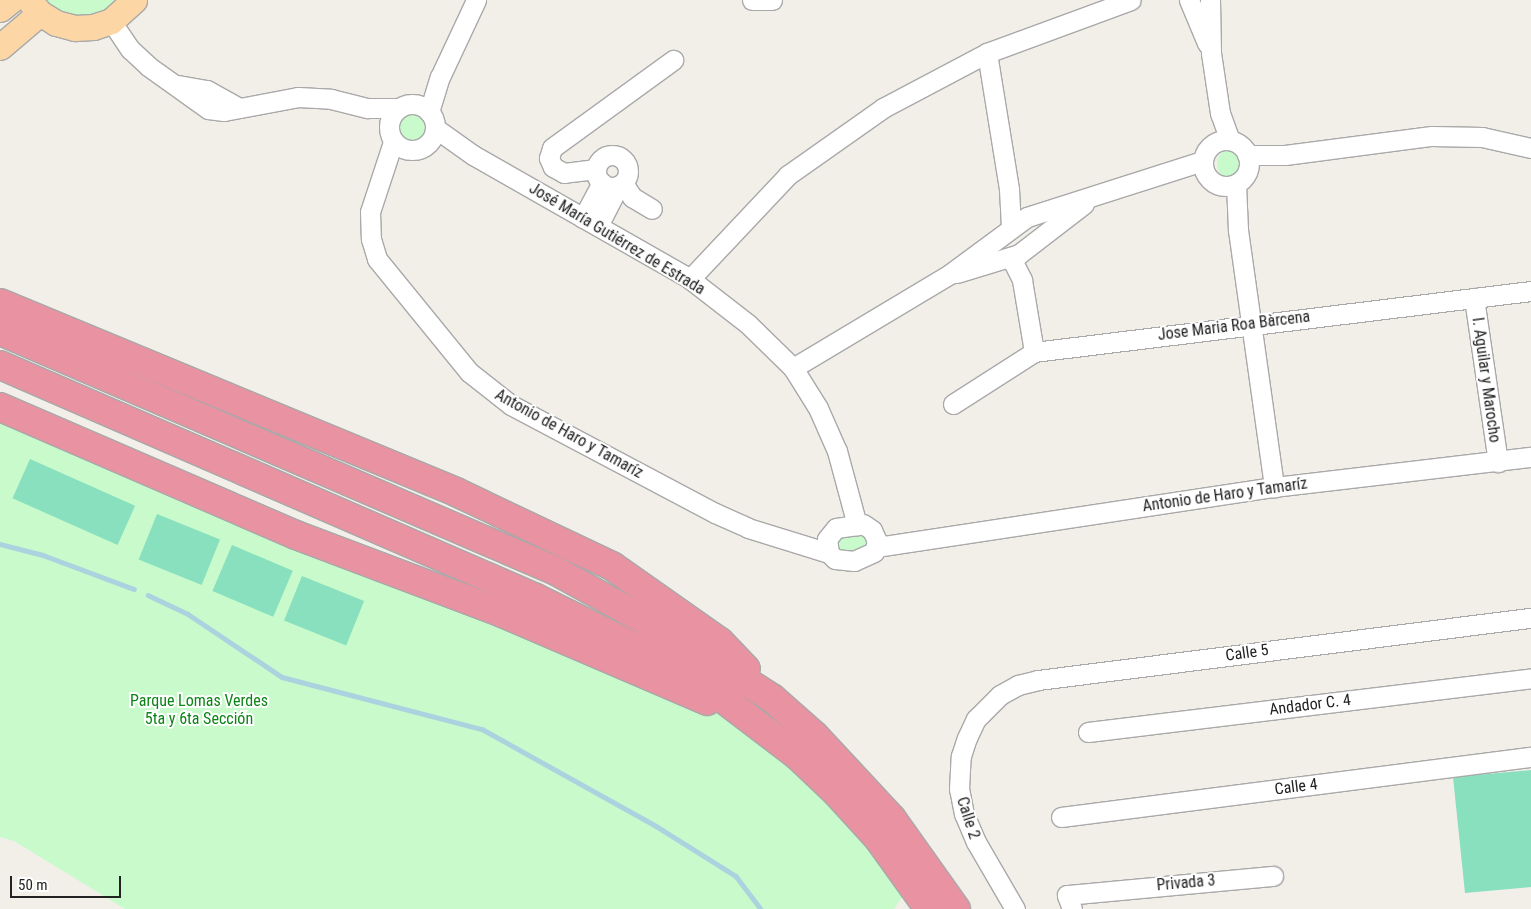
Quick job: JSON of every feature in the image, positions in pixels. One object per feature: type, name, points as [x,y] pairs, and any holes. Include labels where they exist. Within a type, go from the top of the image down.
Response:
[{"type":"highway","points":[[0,303],[456,492],[612,566],[720,642],[772,698],[815,736],[892,819],[956,909]]},
{"type":"highway","points":[[0,330],[556,571],[686,643],[772,698]]},
{"type":"highway","points":[[0,365],[536,598],[692,675],[754,721],[837,793],[878,838],[929,909]]},
{"type":"highway","points":[[0,408],[296,535],[502,613],[754,721]]},
{"type":"main road","points":[[0,9],[11,0]]},
{"type":"main road","points":[[0,46],[35,7],[56,23],[75,28],[93,27],[111,21],[134,0]]},
{"type":"street","points":[[368,108],[397,140],[423,148],[431,127],[440,77],[470,18],[476,0]]},
{"type":"street","points":[[752,0],[772,0]]},
{"type":"street","points":[[690,279],[788,175],[840,135],[932,80],[987,53],[1131,0]]},
{"type":"street","points":[[1190,0],[1211,53]]},
{"type":"street","points":[[1210,0],[1211,53],[1222,142]]},
{"type":"street","points":[[111,21],[130,49],[148,66],[178,85],[207,90],[239,108],[298,97],[330,99],[368,108],[420,105],[431,127]]},
{"type":"street","points":[[987,53],[1009,189],[1011,227]]},
{"type":"street","points":[[652,209],[610,181],[564,173],[553,167],[549,158],[552,148],[673,60]]},
{"type":"street","points":[[397,140],[392,116],[440,77]]},
{"type":"street","name":"José María Gutiérrez de Estrada","points":[[431,127],[473,154],[690,279],[748,324],[794,368],[818,408],[837,451],[847,484],[850,526]]},
{"type":"street","points":[[1274,486],[1238,230],[1239,174],[1242,147],[1222,142],[1204,154],[1203,167],[1213,182],[1239,174],[1285,154],[1432,136],[1482,137],[1531,148]]},
{"type":"street","name":"Antonio de Haro y Tamaríz","points":[[397,140],[370,212],[371,239],[377,259],[463,365],[488,390],[715,513],[748,528],[800,544],[828,546]]},
{"type":"street","points":[[794,368],[950,274],[1011,227],[1031,215],[1172,172],[1203,167]]},
{"type":"street","points":[[590,222],[610,181]]},
{"type":"street","points":[[1009,189],[1031,215],[1044,221],[1046,233]]},
{"type":"street","points":[[950,274],[1007,260],[1029,247],[1099,193]]},
{"type":"street","points":[[995,239],[994,252],[1007,260],[1022,280]]},
{"type":"street","points":[[1029,247],[1022,280],[1034,352]]},
{"type":"street","name":"Jose Maria Roa Bàrcena","points":[[953,404],[1034,352],[1252,323],[1531,291]]},
{"type":"street","name":"I. Aguilar y Marocho","points":[[1474,298],[1498,462]]},
{"type":"street","name":"Antonio de Haro y Tamaríz","points":[[876,541],[919,538],[1274,486],[1531,457]]},
{"type":"street","points":[[850,526],[868,527],[876,541],[868,556],[854,561],[835,559],[828,546],[850,526]]},
{"type":"street","name":"Calle 5","points":[[976,720],[1000,695],[1018,685],[1038,680],[1531,618]]},
{"type":"street","name":"Andador C. 4","points":[[1088,732],[1531,678]]},
{"type":"street","name":"Calle 2","points":[[976,720],[961,756],[959,789],[964,814],[976,842],[1015,909]]},
{"type":"street","name":"Calle 4","points":[[1061,817],[1531,757]]},
{"type":"street","name":"Privada 3","points":[[1072,909],[1067,895],[1273,876]]},
{"type":"green space","points":[[33,0],[131,0],[76,24]]},
{"type":"green space","points":[[411,105],[424,109],[430,115],[434,128],[430,141],[424,147],[411,151],[398,147],[392,141],[388,128],[392,115],[398,109]]},
{"type":"green space","points":[[1233,148],[1239,149],[1244,153],[1248,158],[1248,170],[1244,175],[1239,179],[1233,180],[1227,179],[1222,175],[1218,170],[1217,164],[1218,158],[1222,153],[1227,149]]},
{"type":"green space","name":"Parque Lomas Verdes 5ta y 6ta Sección","points":[[0,408],[754,721],[912,883],[894,909],[125,909],[14,841],[0,837]]},
{"type":"green space","points":[[30,459],[135,506],[118,545],[13,498]]},
{"type":"green space","points":[[157,514],[220,539],[202,585],[139,559]]},
{"type":"green space","points":[[863,524],[877,541],[843,561],[827,539]]},
{"type":"green space","points":[[232,545],[293,571],[273,617],[212,591]]},
{"type":"green space","points":[[302,576],[364,601],[346,646],[284,621]]},
{"type":"green space","points":[[1531,770],[1531,887],[1465,893],[1453,777]]},
{"type":"waterway","points":[[0,544],[43,555],[134,589]]},
{"type":"waterway","points":[[148,595],[188,614],[282,677],[482,729],[656,826],[736,876],[761,909]]}]
